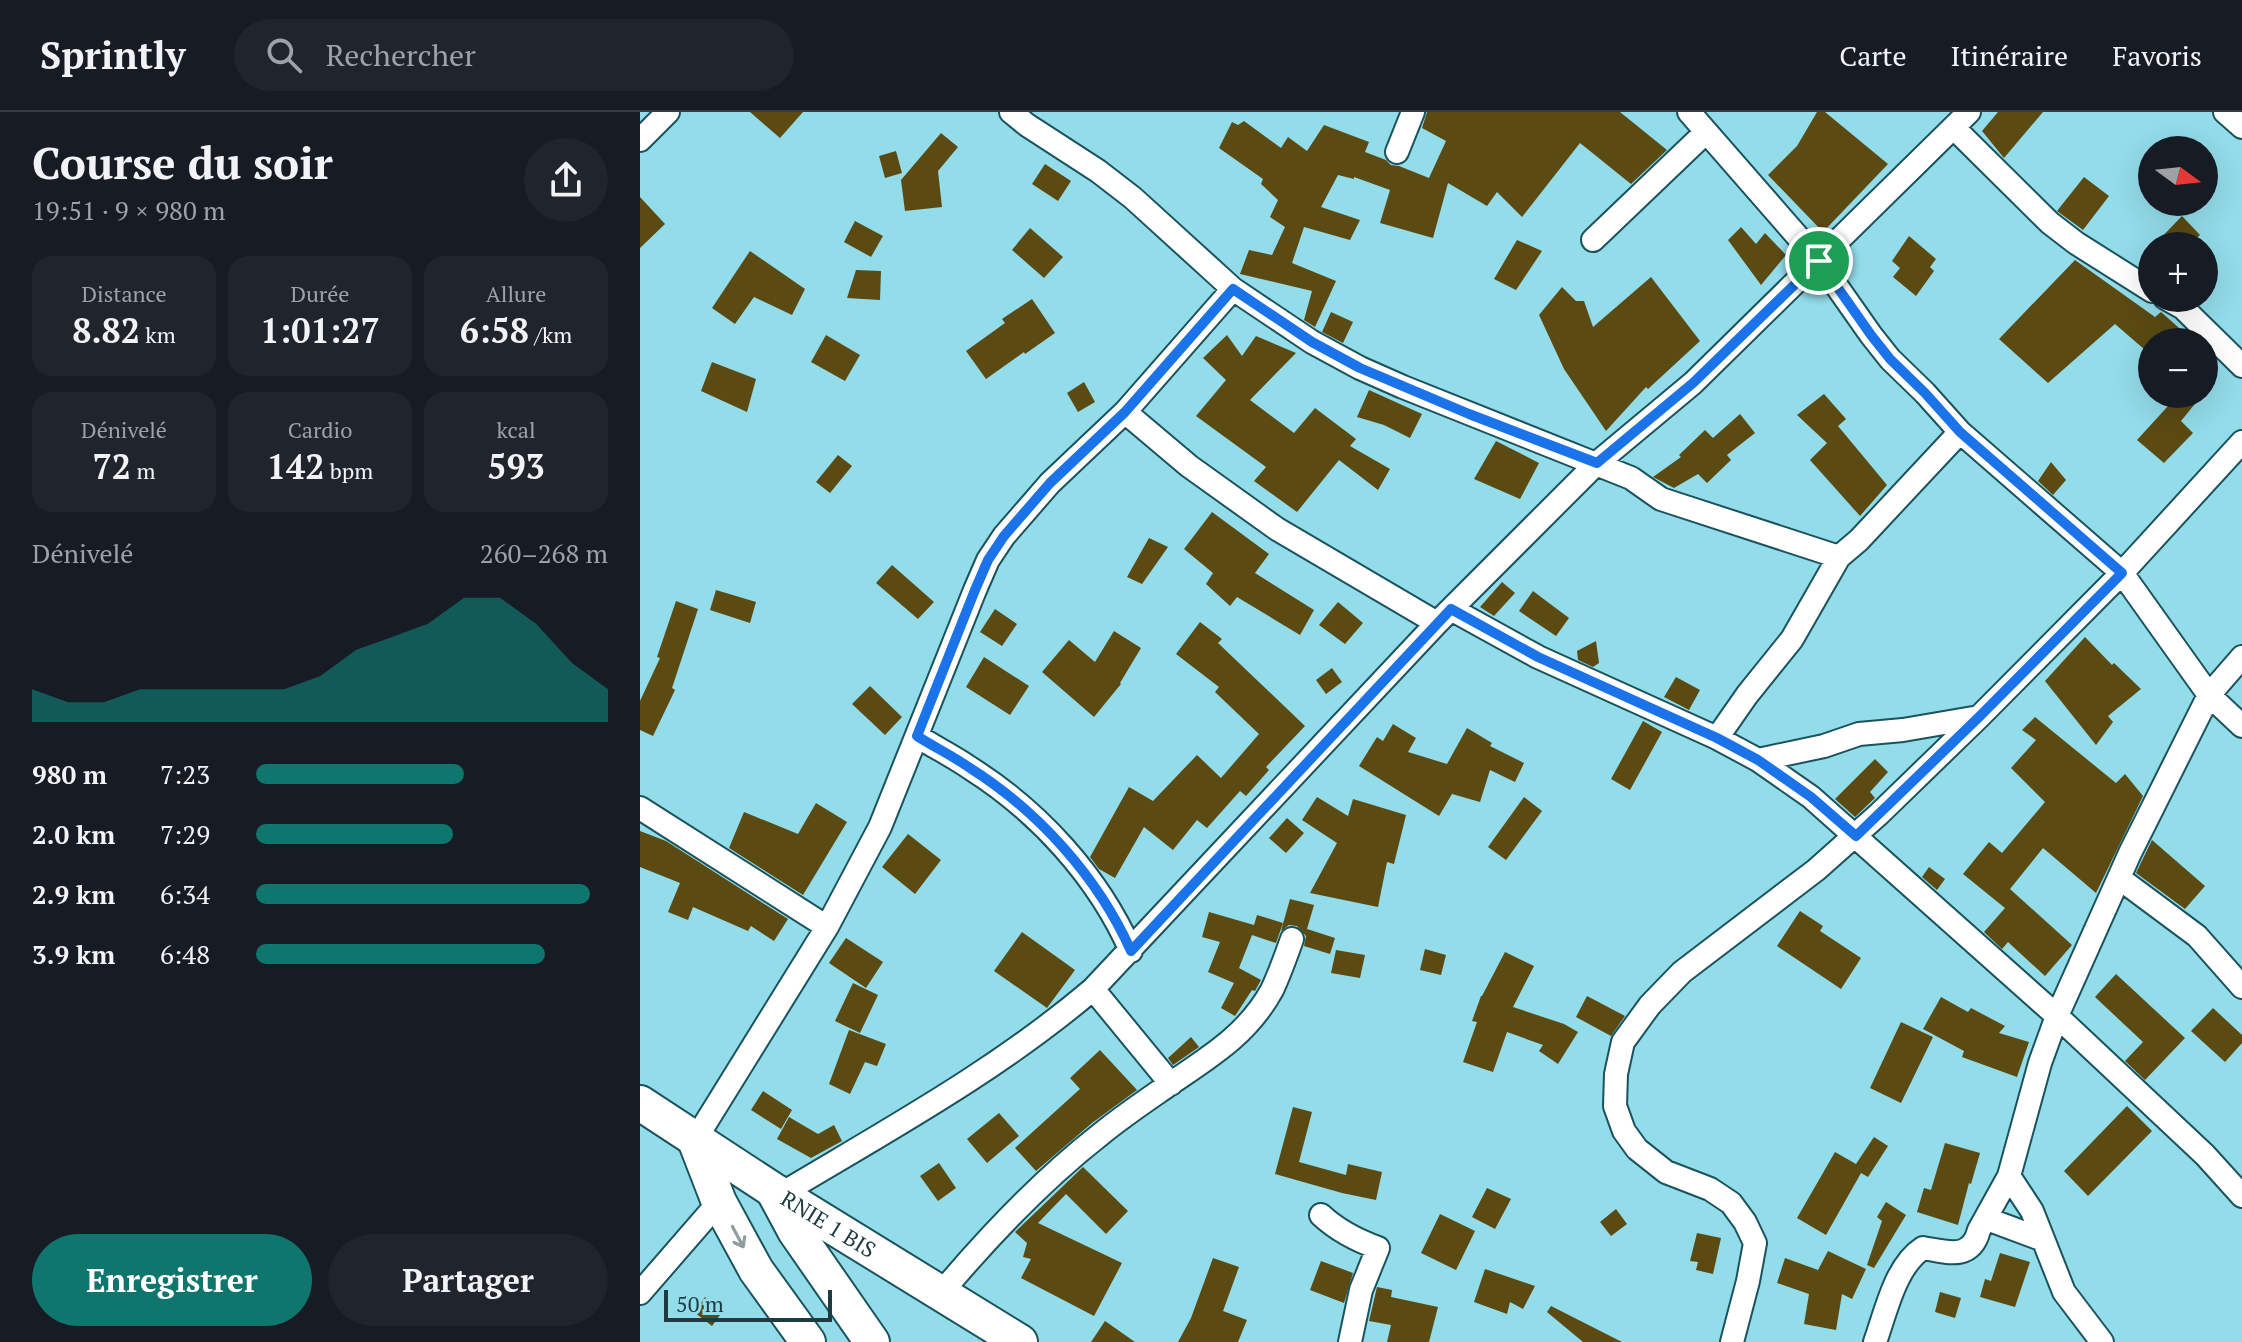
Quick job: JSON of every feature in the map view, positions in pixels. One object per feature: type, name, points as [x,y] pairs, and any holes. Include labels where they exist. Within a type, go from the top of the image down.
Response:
[{"type":"main road","name":"RNIE 1 BIS","points":[[640,1103],[1020,1342]]},
{"type":"main road","points":[[695,1140],[719,1202],[756,1270],[808,1342]]},
{"type":"main road","points":[[777,1192],[795,1231],[872,1342]]},
{"type":"street","points":[[640,140],[668,112]]},
{"type":"street","points":[[1397,152],[1413,112]]},
{"type":"street","points":[[1689,112],[1819,261],[1890,359],[1960,432],[2122,573],[2209,695],[2242,726]]},
{"type":"street","points":[[2225,112],[2242,127]]},
{"type":"street","points":[[1025,116],[1133,198],[1233,289],[1301,335],[1360,368],[1597,463],[1631,478],[1661,499],[1839,557]]},
{"type":"street","points":[[777,1192],[943,1097],[1063,1015],[1093,989],[1444,616],[1597,463],[1693,383],[1962,120],[2050,223],[2138,282]]},
{"type":"street","points":[[1593,240],[1705,133]]},
{"type":"street","points":[[695,1140],[827,927],[880,827],[988,560],[1004,536],[1050,483],[1125,412],[1233,289]]},
{"type":"street","points":[[2187,312],[2242,366]]},
{"type":"street","points":[[1125,412],[1189,466],[1277,529],[1444,616],[1717,738],[1758,760],[1811,797],[2057,1016],[2205,1155],[2242,1196]]},
{"type":"street","points":[[1717,738],[1792,639],[1839,557],[1859,540],[1960,432]]},
{"type":"street","points":[[1732,1342],[1755,1243],[1731,1203],[1710,1189],[1666,1172],[1637,1149],[1624,1131],[1615,1106],[1616,1074],[1623,1042],[1650,1005],[1682,972],[1856,836],[1979,717],[2122,573],[2242,442]]},
{"type":"street","points":[[1875,1342],[1900,1275],[1916,1252],[1923,1248],[1959,1253],[1972,1247],[2009,1176],[2040,1063],[2057,1016],[2119,878],[2209,695],[2242,657]]},
{"type":"street","points":[[1758,760],[1824,746],[1859,734],[1979,717]]},
{"type":"street","points":[[917,736],[971,768],[1036,818],[1068,852],[1094,888],[1131,951]]},
{"type":"street","points":[[640,808],[827,927]]},
{"type":"street","points":[[2119,878],[2197,936],[2242,987]]},
{"type":"street","points":[[941,1293],[996,1231],[1057,1171],[1101,1134],[1214,1056],[1237,1036],[1271,991],[1292,939]]},
{"type":"street","points":[[1093,989],[1171,1084]]},
{"type":"street","points":[[2009,1176],[2032,1211],[2064,1292],[2102,1342]]},
{"type":"street","points":[[640,1293],[719,1202]]},
{"type":"street","points":[[1321,1215],[1352,1238],[1378,1248],[1361,1290],[1350,1342]]},
{"type":"street","points":[[1987,1219],[2041,1239]]},
{"type":"building","points":[[750,112],[803,112],[780,138]]},
{"type":"building","points":[[1427,112],[1620,112],[1667,150],[1631,184],[1580,143],[1522,217],[1497,192],[1487,206],[1448,183],[1433,238],[1380,223],[1390,190],[1354,177],[1338,175],[1321,207],[1360,220],[1350,240],[1304,227],[1292,263],[1336,281],[1315,327],[1304,320],[1312,291],[1240,274],[1249,250],[1272,255],[1285,227],[1270,217],[1278,200],[1261,184],[1263,179],[1219,148],[1232,122],[1238,125],[1244,121],[1281,148],[1288,137],[1307,151],[1324,125],[1369,142],[1365,152],[1429,178],[1446,141],[1422,128]]},
{"type":"building","points":[[1817,112],[1825,112],[1888,164],[1823,232],[1768,175],[1797,146]]},
{"type":"building","points":[[1998,112],[2043,112],[2004,158],[1982,131]]},
{"type":"building","points":[[941,133],[958,147],[938,171],[942,207],[905,211],[901,180]]},
{"type":"building","points":[[896,151],[902,173],[885,178],[879,156]]},
{"type":"building","points":[[1045,164],[1071,181],[1058,201],[1032,184]]},
{"type":"building","points":[[2084,177],[2109,196],[2083,230],[2057,211]]},
{"type":"building","points":[[640,197],[665,224],[640,248]]},
{"type":"building","points":[[2182,216],[2197,232],[2167,232]]},
{"type":"building","points":[[855,221],[883,236],[871,257],[844,242]]},
{"type":"building","points":[[1741,227],[1756,244],[1765,233],[1786,255],[1761,285],[1728,240]]},
{"type":"building","points":[[1030,228],[1063,257],[1044,278],[1012,250]]},
{"type":"building","points":[[1909,236],[1936,259],[1930,267],[1934,271],[1916,296],[1893,277],[1900,268],[1892,261]]},
{"type":"building","points":[[1517,240],[1542,251],[1516,290],[1494,279]]},
{"type":"building","points":[[750,251],[805,289],[792,315],[754,297],[735,324],[712,308]]},
{"type":"building","points":[[2075,260],[2138,305],[2138,312],[2148,312],[2155,317],[2161,312],[2179,328],[2138,328],[2138,344],[2115,324],[2048,383],[1999,339]]},
{"type":"building","points":[[856,270],[881,271],[880,300],[847,298]]},
{"type":"building","points":[[1651,277],[1700,341],[1648,389],[1646,387],[1606,431],[1564,369],[1539,315],[1562,287],[1576,301],[1584,301],[1593,327]]},
{"type":"building","points":[[1032,299],[1055,333],[986,379],[966,351],[1005,323],[1002,319]]},
{"type":"building","points":[[1331,312],[1353,322],[1343,343],[1322,332]]},
{"type":"building","points":[[826,335],[860,355],[845,381],[811,362]]},
{"type":"building","points":[[1227,335],[1242,356],[1256,336],[1296,353],[1250,400],[1294,433],[1315,408],[1356,439],[1350,446],[1390,469],[1378,490],[1339,460],[1297,512],[1254,481],[1266,467],[1196,416],[1226,380],[1203,358]]},
{"type":"building","points":[[712,362],[756,379],[747,412],[701,391]]},
{"type":"building","points":[[1084,382],[1095,402],[1078,412],[1067,393]]},
{"type":"building","points":[[1369,390],[1422,414],[1410,438],[1384,425],[1357,417]]},
{"type":"building","points":[[1824,394],[1846,419],[1838,426],[1887,485],[1860,516],[1810,460],[1827,443],[1797,415]]},
{"type":"building","points":[[2166,408],[2192,408],[2181,421],[2193,433],[2164,463],[2137,440]]},
{"type":"building","points":[[1740,414],[1755,433],[1727,455],[1731,460],[1707,483],[1698,474],[1674,488],[1653,477],[1681,457],[1679,455],[1705,430],[1713,438]]},
{"type":"building","points":[[1496,441],[1539,463],[1520,499],[1474,479]]},
{"type":"building","points":[[838,455],[852,466],[830,493],[816,482]]},
{"type":"building","points":[[2051,462],[2066,480],[2053,495],[2038,481]]},
{"type":"building","points":[[1212,512],[1269,554],[1255,573],[1314,610],[1300,635],[1237,597],[1230,606],[1206,584],[1213,573],[1184,549]]},
{"type":"building","points":[[1149,538],[1168,547],[1142,584],[1127,577]]},
{"type":"building","points":[[892,565],[934,602],[918,619],[876,583]]},
{"type":"building","points":[[1502,582],[1515,593],[1494,616],[1480,607]]},
{"type":"building","points":[[716,590],[756,602],[750,623],[710,610]]},
{"type":"building","points":[[1533,591],[1569,618],[1556,636],[1519,611]]},
{"type":"building","points":[[676,601],[698,609],[672,688],[675,690],[653,736],[640,730],[640,701],[660,658],[657,657]]},
{"type":"building","points":[[1338,602],[1363,623],[1345,644],[1319,625]]},
{"type":"building","points":[[995,609],[1017,624],[1002,646],[980,632]]},
{"type":"building","points":[[1200,622],[1222,639],[1218,643],[1305,726],[1266,767],[1269,770],[1246,796],[1240,791],[1207,828],[1197,820],[1173,850],[1144,827],[1115,878],[1099,869],[1090,857],[1129,787],[1153,801],[1197,755],[1221,778],[1259,734],[1215,692],[1219,687],[1176,654]]},
{"type":"building","points":[[1114,631],[1141,648],[1121,684],[1094,717],[1042,672],[1069,640],[1095,662]]},
{"type":"building","points":[[2085,637],[2141,689],[2108,716],[2113,722],[2096,745],[2045,681]]},
{"type":"building","points":[[1596,641],[1599,663],[1593,667],[1578,660],[1577,651]]},
{"type":"building","points":[[984,657],[1029,686],[1010,715],[966,687]]},
{"type":"building","points":[[1332,668],[1342,682],[1326,694],[1316,680]]},
{"type":"building","points":[[1676,677],[1700,690],[1689,710],[1664,697]]},
{"type":"building","points":[[870,686],[902,717],[885,735],[852,704]]},
{"type":"building","points":[[2035,717],[2116,783],[2125,774],[2143,796],[2096,893],[2043,848],[2010,889],[2072,945],[2045,976],[2008,942],[2002,949],[1984,932],[2005,908],[1963,874],[1989,842],[2002,853],[2045,802],[2011,768],[2036,740],[2022,730]]},
{"type":"building","points":[[1643,721],[1662,732],[1630,790],[1611,779]]},
{"type":"building","points":[[1393,724],[1416,738],[1408,752],[1447,764],[1467,728],[1492,743],[1490,746],[1524,763],[1515,782],[1490,770],[1480,802],[1452,794],[1439,816],[1359,766],[1377,737],[1383,741]]},
{"type":"building","points":[[1875,759],[1888,772],[1870,792],[1875,798],[1855,817],[1835,799]]},
{"type":"building","points":[[1317,797],[1348,816],[1353,799],[1406,815],[1394,864],[1387,862],[1378,907],[1310,893],[1337,843],[1302,820]]},
{"type":"building","points":[[1524,797],[1542,811],[1506,860],[1488,847]]},
{"type":"building","points":[[816,803],[847,822],[803,895],[729,848],[744,812],[798,834]]},
{"type":"building","points":[[1287,818],[1304,833],[1286,853],[1269,838]]},
{"type":"building","points":[[640,831],[666,841],[788,919],[774,941],[751,926],[748,931],[693,907],[688,920],[668,912],[680,883],[640,867]]},
{"type":"building","points":[[908,834],[941,860],[915,894],[882,867]]},
{"type":"building","points":[[2152,840],[2205,886],[2185,909],[2136,873]]},
{"type":"building","points":[[1929,867],[1945,879],[1937,890],[1922,877]]},
{"type":"building","points":[[1290,899],[1314,905],[1307,929],[1335,938],[1330,954],[1304,946],[1306,936],[1297,926],[1289,925],[1281,931]]},
{"type":"building","points":[[1800,911],[1823,926],[1820,931],[1861,958],[1841,989],[1777,946]]},
{"type":"building","points":[[1209,912],[1254,925],[1257,915],[1283,923],[1276,943],[1252,935],[1239,968],[1261,980],[1235,1016],[1221,1008],[1234,983],[1208,972],[1220,942],[1202,937]]},
{"type":"building","points":[[1022,932],[1075,970],[1047,1008],[994,971]]},
{"type":"building","points":[[846,938],[883,962],[866,988],[829,963]]},
{"type":"building","points":[[1425,949],[1446,955],[1441,975],[1420,970]]},
{"type":"building","points":[[1336,950],[1365,955],[1360,978],[1331,973]]},
{"type":"building","points":[[1505,952],[1534,966],[1513,1007],[1564,1024],[1578,1032],[1558,1064],[1539,1051],[1543,1045],[1507,1032],[1493,1072],[1463,1062],[1477,1022],[1472,1021],[1481,996]]},
{"type":"building","points":[[2116,974],[2185,1038],[2145,1080],[2125,1061],[2143,1042],[2095,997]]},
{"type":"building","points":[[853,983],[878,995],[860,1033],[835,1021]]},
{"type":"building","points":[[1587,996],[1625,1016],[1611,1036],[1576,1017]]},
{"type":"building","points":[[1941,997],[1968,1012],[1971,1008],[2005,1026],[1999,1033],[2029,1042],[2017,1077],[1962,1057],[1964,1051],[1923,1029]]},
{"type":"building","points":[[2213,1008],[2242,1035],[2242,1043],[2225,1062],[2191,1031]]},
{"type":"building","points":[[1901,1022],[1933,1037],[1901,1103],[1870,1088]]},
{"type":"building","points":[[849,1030],[886,1044],[877,1066],[865,1062],[850,1094],[829,1084]]},
{"type":"building","points":[[1191,1037],[1199,1047],[1173,1065],[1168,1058]]},
{"type":"building","points":[[1100,1050],[1137,1090],[1092,1123],[1036,1171],[1015,1148],[1080,1089],[1070,1078]]},
{"type":"building","points":[[763,1091],[792,1110],[781,1129],[751,1110]]},
{"type":"building","points":[[2127,1106],[2152,1131],[2088,1196],[2064,1171]]},
{"type":"building","points":[[1293,1107],[1312,1112],[1299,1162],[1346,1175],[1348,1164],[1382,1172],[1376,1200],[1275,1174]]},
{"type":"building","points":[[999,1113],[1019,1136],[987,1163],[967,1139]]},
{"type":"building","points":[[789,1117],[818,1134],[834,1125],[842,1141],[811,1158],[777,1139]]},
{"type":"building","points":[[1874,1137],[1888,1146],[1868,1177],[1861,1173],[1826,1235],[1797,1218],[1835,1152],[1856,1164]]},
{"type":"building","points":[[1945,1143],[1980,1153],[1958,1225],[1917,1212],[1924,1188],[1931,1190]]},
{"type":"building","points":[[939,1163],[956,1188],[938,1201],[920,1176]]},
{"type":"building","points":[[1083,1167],[1128,1211],[1106,1234],[1066,1194],[1038,1223],[1122,1263],[1094,1316],[1021,1278],[1031,1259],[1023,1257],[1027,1243],[1015,1232]]},
{"type":"building","points":[[1487,1188],[1511,1199],[1495,1229],[1472,1217]]},
{"type":"building","points":[[1886,1202],[1906,1215],[1874,1268],[1867,1265],[1882,1221],[1877,1217]]},
{"type":"building","points":[[1616,1209],[1627,1224],[1611,1236],[1600,1222]]},
{"type":"building","points":[[1440,1214],[1475,1231],[1456,1270],[1421,1253]]},
{"type":"building","points":[[1697,1233],[1721,1238],[1713,1274],[1696,1270],[1698,1262],[1690,1261]]},
{"type":"building","points":[[1828,1251],[1866,1269],[1852,1299],[1842,1294],[1836,1330],[1804,1324],[1809,1294],[1777,1283],[1785,1258],[1818,1270]]},
{"type":"building","points":[[2000,1253],[2030,1262],[2015,1307],[1980,1297],[1985,1279],[1991,1281]]},
{"type":"building","points":[[1213,1258],[1239,1267],[1223,1311],[1247,1320],[1238,1342],[1178,1342],[1191,1318]]},
{"type":"building","points":[[1321,1261],[1353,1273],[1344,1303],[1310,1290]]},
{"type":"building","points":[[1485,1269],[1535,1286],[1523,1309],[1510,1302],[1507,1314],[1474,1302]]},
{"type":"building","points":[[1377,1287],[1392,1290],[1391,1297],[1438,1307],[1429,1342],[1387,1342],[1391,1325],[1369,1321]]},
{"type":"building","points":[[1940,1292],[1961,1298],[1955,1318],[1935,1312]]},
{"type":"building","points":[[705,1297],[723,1311],[712,1326],[694,1312]]},
{"type":"building","points":[[1551,1306],[1622,1342],[1583,1342],[1547,1312]]},
{"type":"building","points":[[1105,1321],[1135,1342],[1091,1342]]},
{"type":"route","points":[[1819,261],[1890,359],[1960,432],[2122,573],[1856,836],[1811,797],[1758,760],[1717,738],[1538,657],[1451,609],[1131,951],[1102,899],[1068,852],[1036,818],[971,768],[917,736],[988,560],[1004,536],[1050,483],[1125,412],[1233,289],[1312,342],[1360,368],[1597,463],[1693,383],[1819,261]]}]
